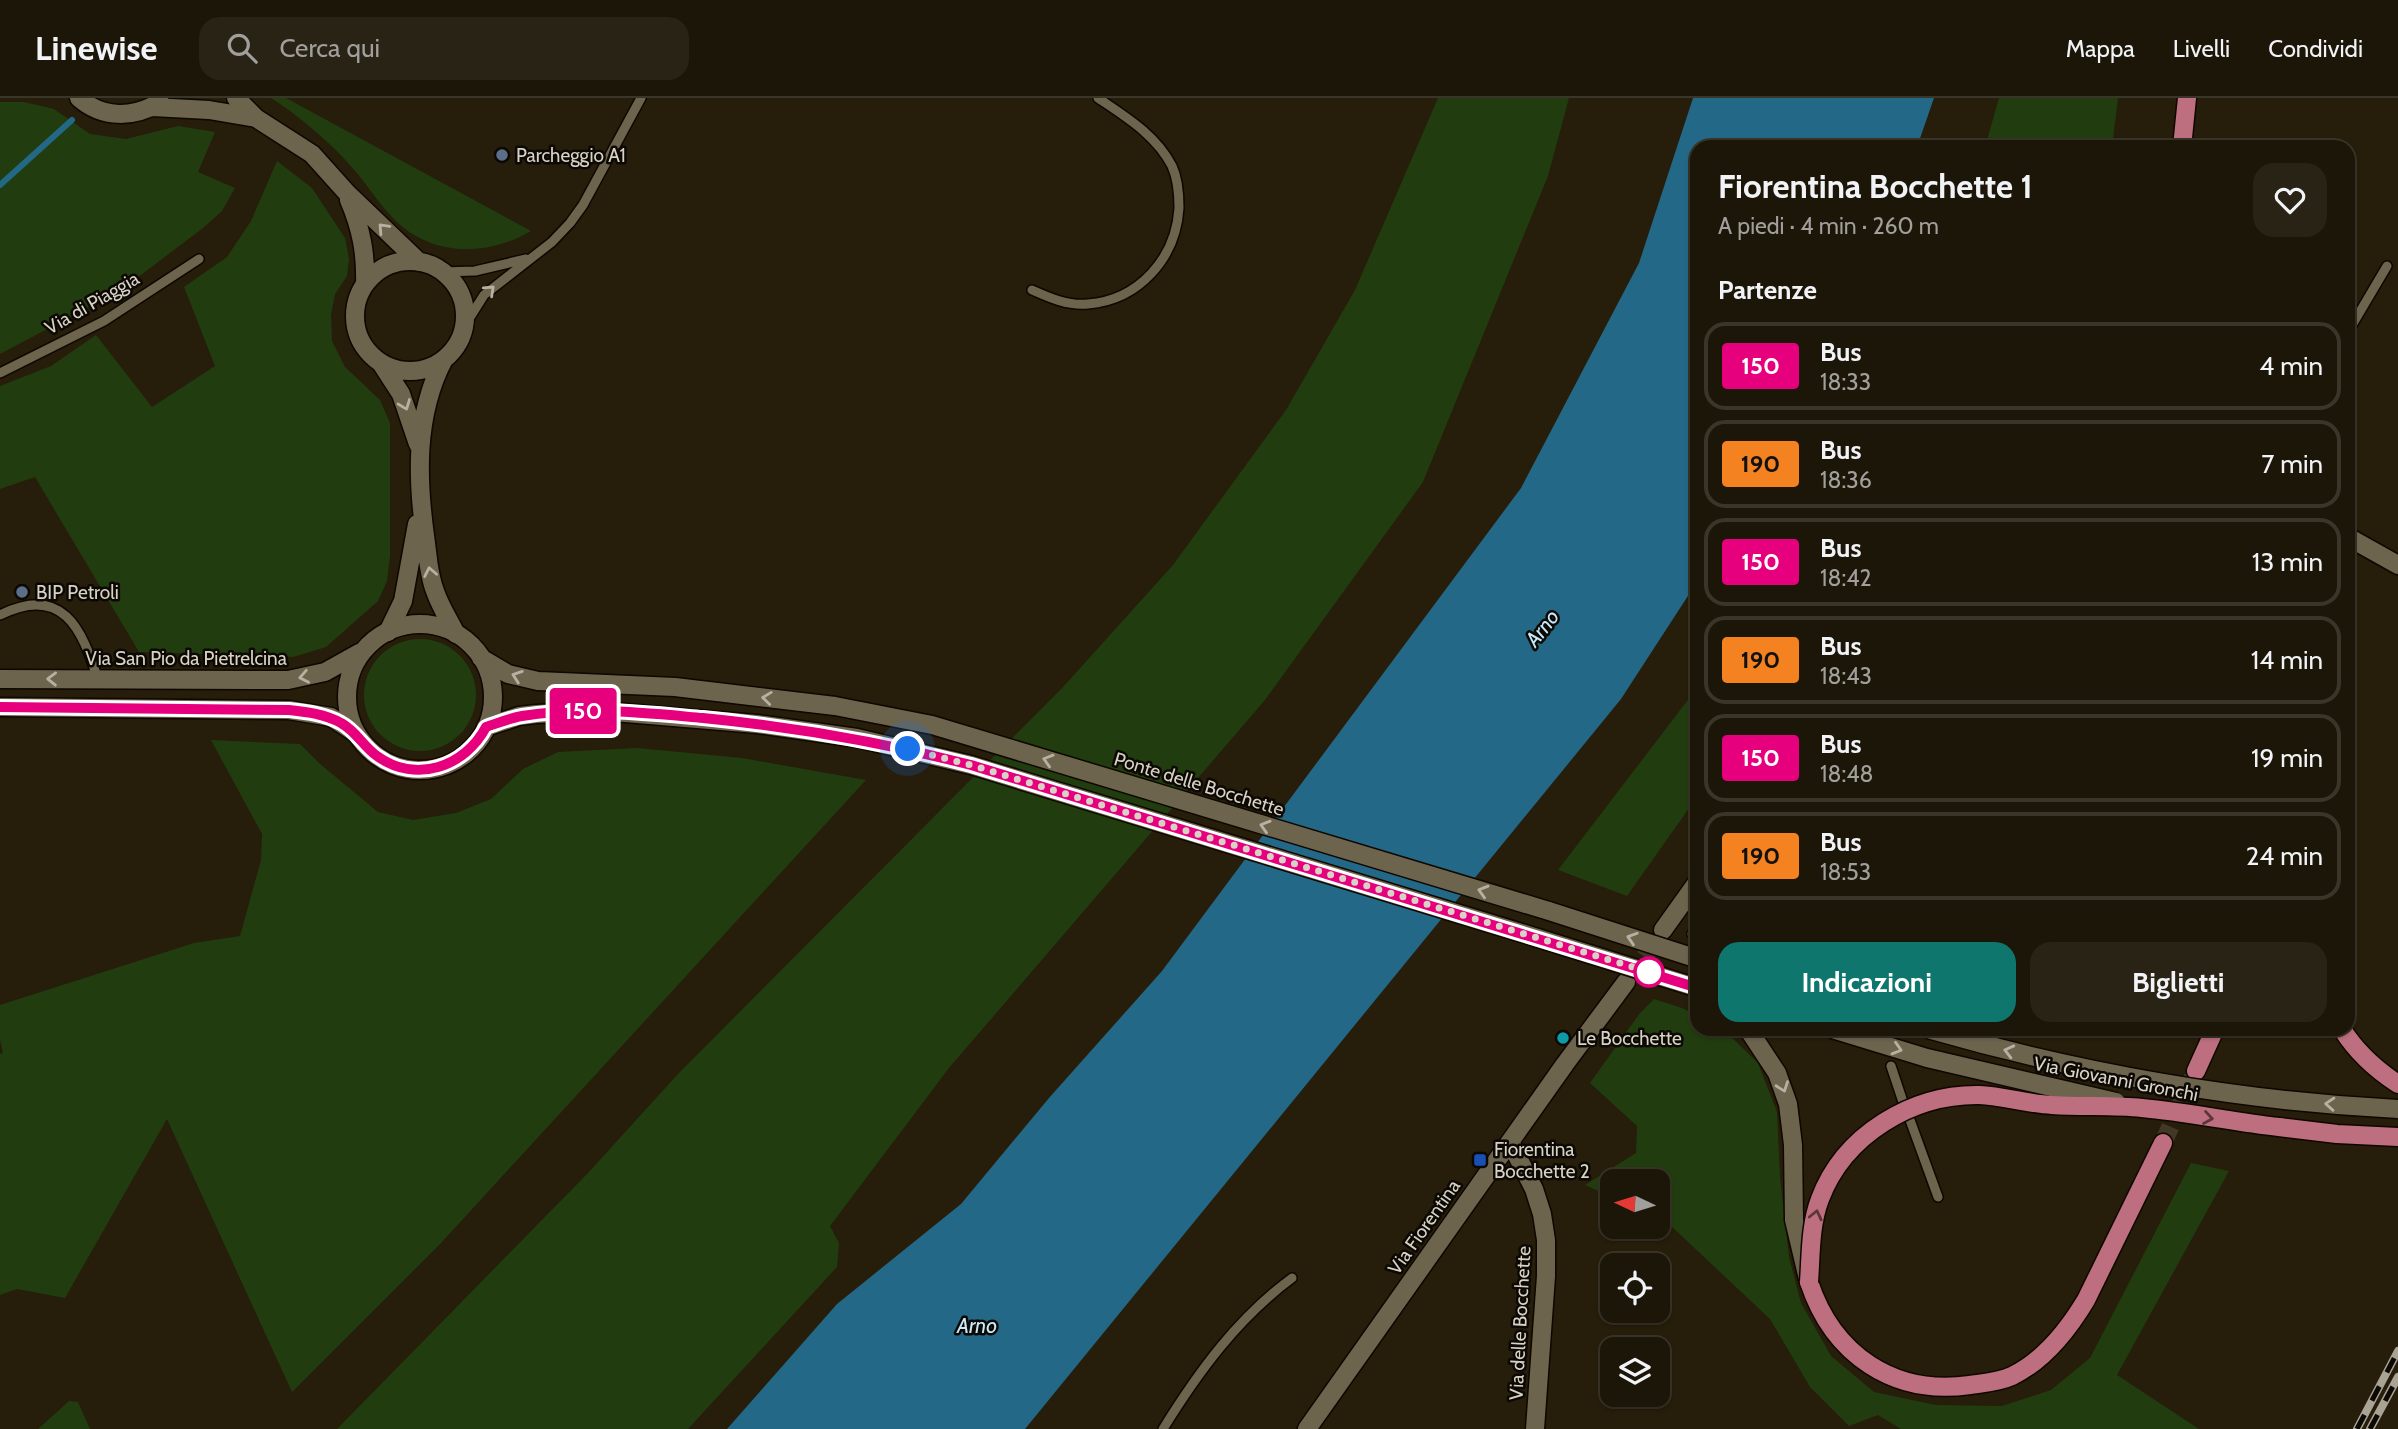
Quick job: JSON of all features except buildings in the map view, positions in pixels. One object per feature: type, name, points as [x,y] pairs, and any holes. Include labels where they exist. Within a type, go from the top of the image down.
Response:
[{"type":"main road","points":[[79,98],[94,108],[113,114],[133,114],[158,102],[256,118]]},
{"type":"main road","points":[[236,98],[256,118],[312,154],[347,193],[419,262]]},
{"type":"main road","points":[[2183,140],[2186,98]]},
{"type":"main road","points":[[347,193],[360,228],[365,254],[365,284],[355,308],[357,333],[370,355],[396,370],[429,368],[444,359]]},
{"type":"main road","points":[[365,284],[383,268],[407,261],[419,262],[442,272],[455,285],[462,299],[463,330],[444,359],[429,394],[420,451],[420,503],[429,570],[434,590],[456,634]]},
{"type":"main road","points":[[381,363],[404,401],[420,451]]},
{"type":"main road","points":[[388,632],[401,609],[408,584],[420,503]]},
{"type":"main road","points":[[2355,541],[2398,565]]},
{"type":"main road","points":[[415,625],[443,628],[456,634],[474,649],[488,668],[492,704],[486,727],[474,746],[456,760],[435,769],[412,770],[390,764],[371,752],[357,734],[349,713],[347,690],[353,668],[365,649],[388,632],[415,625]]},
{"type":"main road","name":"Via San Pio da Pietrelcina","points":[[0,678],[288,680],[325,672],[365,649]]},
{"type":"main road","name":"Ponte delle Bocchette","points":[[481,658],[508,674],[538,681],[675,687],[835,706],[907,719],[986,740],[1690,956]]},
{"type":"main road","points":[[0,707],[289,710],[331,718],[357,734]]},
{"type":"main road","points":[[486,727],[519,716],[602,711],[757,724],[893,746],[971,765],[1690,986]]},
{"type":"main road","points":[[1663,930],[1690,892]]},
{"type":"main road","name":"Via Fiorentina","points":[[1307,1429],[1564,1064],[1626,982]]},
{"type":"main road","points":[[1753,1036],[1777,1073],[1788,1104],[1792,1133],[1794,1220],[1809,1282],[1822,1313],[1832,1330],[1857,1356],[1880,1372],[1907,1382],[1934,1387],[1975,1384],[2012,1376],[2055,1344],[2086,1300],[2163,1143]]},
{"type":"main road","name":"Via Giovanni Gronchi","points":[[1856,1036],[1984,1073],[2141,1107],[2236,1123],[2337,1134],[2398,1137]]},
{"type":"main road","name":"Via Giovanni Gronchi","points":[[1955,1036],[2057,1062],[2216,1092],[2308,1103],[2398,1109]]},
{"type":"main road","points":[[2196,1072],[2212,1036]]},
{"type":"main road","points":[[2347,1036],[2363,1056],[2398,1084]]},
{"type":"main road","points":[[1809,1282],[1813,1229],[1820,1198],[1839,1164],[1854,1145],[1887,1119],[1921,1105],[1980,1095],[2042,1105],[2141,1107]]},
{"type":"main road","name":"Via delle Bocchette","points":[[1510,1142],[1534,1189],[1546,1240],[1545,1301],[1535,1429]]},
{"type":"lane","points":[[463,330],[484,295],[552,242],[583,205],[641,98]]},
{"type":"lane","points":[[1032,290],[1059,302],[1086,305],[1113,300],[1135,288],[1155,271],[1168,253],[1178,225],[1179,195],[1173,168],[1157,144],[1134,122],[1098,98]]},
{"type":"lane","name":"Via di Piaggia","points":[[0,373],[104,321],[199,258]]},
{"type":"lane","points":[[442,272],[475,271],[528,259]]},
{"type":"lane","points":[[2355,320],[2387,265]]},
{"type":"lane","points":[[0,615],[10,610],[42,606],[57,609],[69,616],[90,653],[98,680]]},
{"type":"lane","points":[[1891,1066],[1903,1102]]},
{"type":"lane","points":[[1910,1120],[1938,1196]]},
{"type":"lane","points":[[1163,1429],[1199,1373],[1226,1339],[1260,1303],[1292,1278]]},
{"type":"green space","points":[[271,98],[286,98],[531,231],[514,240],[478,249],[441,246],[424,240],[393,218],[332,147]]},
{"type":"green space","points":[[1438,98],[1569,98],[1548,176],[1423,482],[1265,700],[949,1068],[830,1226],[839,1243],[837,1267],[688,1429],[337,1429],[588,1173],[677,1075],[1064,686],[1173,565],[1286,410],[1355,290]]},
{"type":"green space","points":[[1999,98],[2118,98],[2113,140],[1987,140]]},
{"type":"green space","points":[[0,102],[24,102],[54,109],[90,134],[126,139],[178,126],[215,132],[198,172],[235,188],[222,211],[203,228],[121,290],[0,354]]},
{"type":"green space","points":[[277,161],[312,188],[345,238],[349,259],[347,276],[335,294],[331,315],[332,341],[345,367],[380,400],[390,423],[390,556],[387,581],[378,601],[326,647],[293,657],[139,652],[35,477],[0,489],[0,386],[51,366],[96,335],[152,407],[215,366],[184,287],[227,257],[251,221]]},
{"type":"green space","points":[[420,639],[442,643],[460,655],[472,673],[476,695],[472,717],[460,735],[442,747],[420,751],[398,747],[380,735],[368,717],[364,695],[368,673],[380,655],[398,643]]},
{"type":"green space","points":[[1690,697],[1690,807],[1627,896],[1558,870]]},
{"type":"green space","points":[[211,740],[300,744],[378,812],[413,820],[456,813],[491,799],[523,769],[558,752],[637,748],[742,758],[866,780],[441,1243],[292,1392],[167,1119],[65,1298],[17,1289],[0,1295],[0,1054],[3,1053],[0,1040],[0,1005],[194,943],[240,936],[261,860],[262,834]]},
{"type":"green space","points":[[1654,999],[1690,1012],[1690,1036],[1730,1036],[1758,1063],[1777,1112],[1780,1177],[1789,1257],[1801,1303],[1831,1356],[1874,1392],[1936,1405],[2002,1406],[2051,1390],[2090,1358],[2191,1163],[2229,1171],[2117,1375],[2199,1429],[1901,1429],[1878,1415],[1849,1426],[1810,1387],[1770,1319],[1670,1225],[1670,1169],[1610,1169],[1636,1153],[1637,1126],[1590,1083],[1640,1013]]},
{"type":"green space","points":[[1600,1176],[1600,1192],[1585,1185]]},
{"type":"green space","points":[[69,1401],[78,1402],[90,1429],[38,1429]]},
{"type":"water","name":"Arno","points":[[1693,98],[1934,98],[1919,140],[1690,140],[1690,593],[1621,699],[1025,1429],[727,1429],[837,1304],[961,1204],[1049,1098],[1162,971],[1521,488],[1639,263]]},
{"type":"waterway","points":[[0,185],[72,120]]},
{"type":"tunnel","points":[[1629,979],[1661,933]]},
{"type":"tunnel","points":[[2163,1143],[2194,1075]]},
{"type":"railway","points":[[2357,1429],[2398,1351]]},
{"type":"railway","points":[[2370,1429],[2398,1377]]},
{"type":"bus line","name":"150","points":[[0,707],[289,710],[313,713],[344,724],[357,734],[371,752],[390,764],[412,770],[435,769],[456,760],[474,746],[486,727],[519,716],[559,711],[666,715],[831,734],[971,765],[1690,986]]},
{"type":"place","name":"Parcheggio A1","points":[[502,155]]},
{"type":"place","name":"BIP Petroli","points":[[22,592]]},
{"type":"place","name":"Le Bocchette","points":[[1563,1038]]},
{"type":"place","name":"Fiorentina Bocchette 2","points":[[1480,1160]]},
{"type":"route","points":[[908,749],[971,765],[1649,972]]}]
